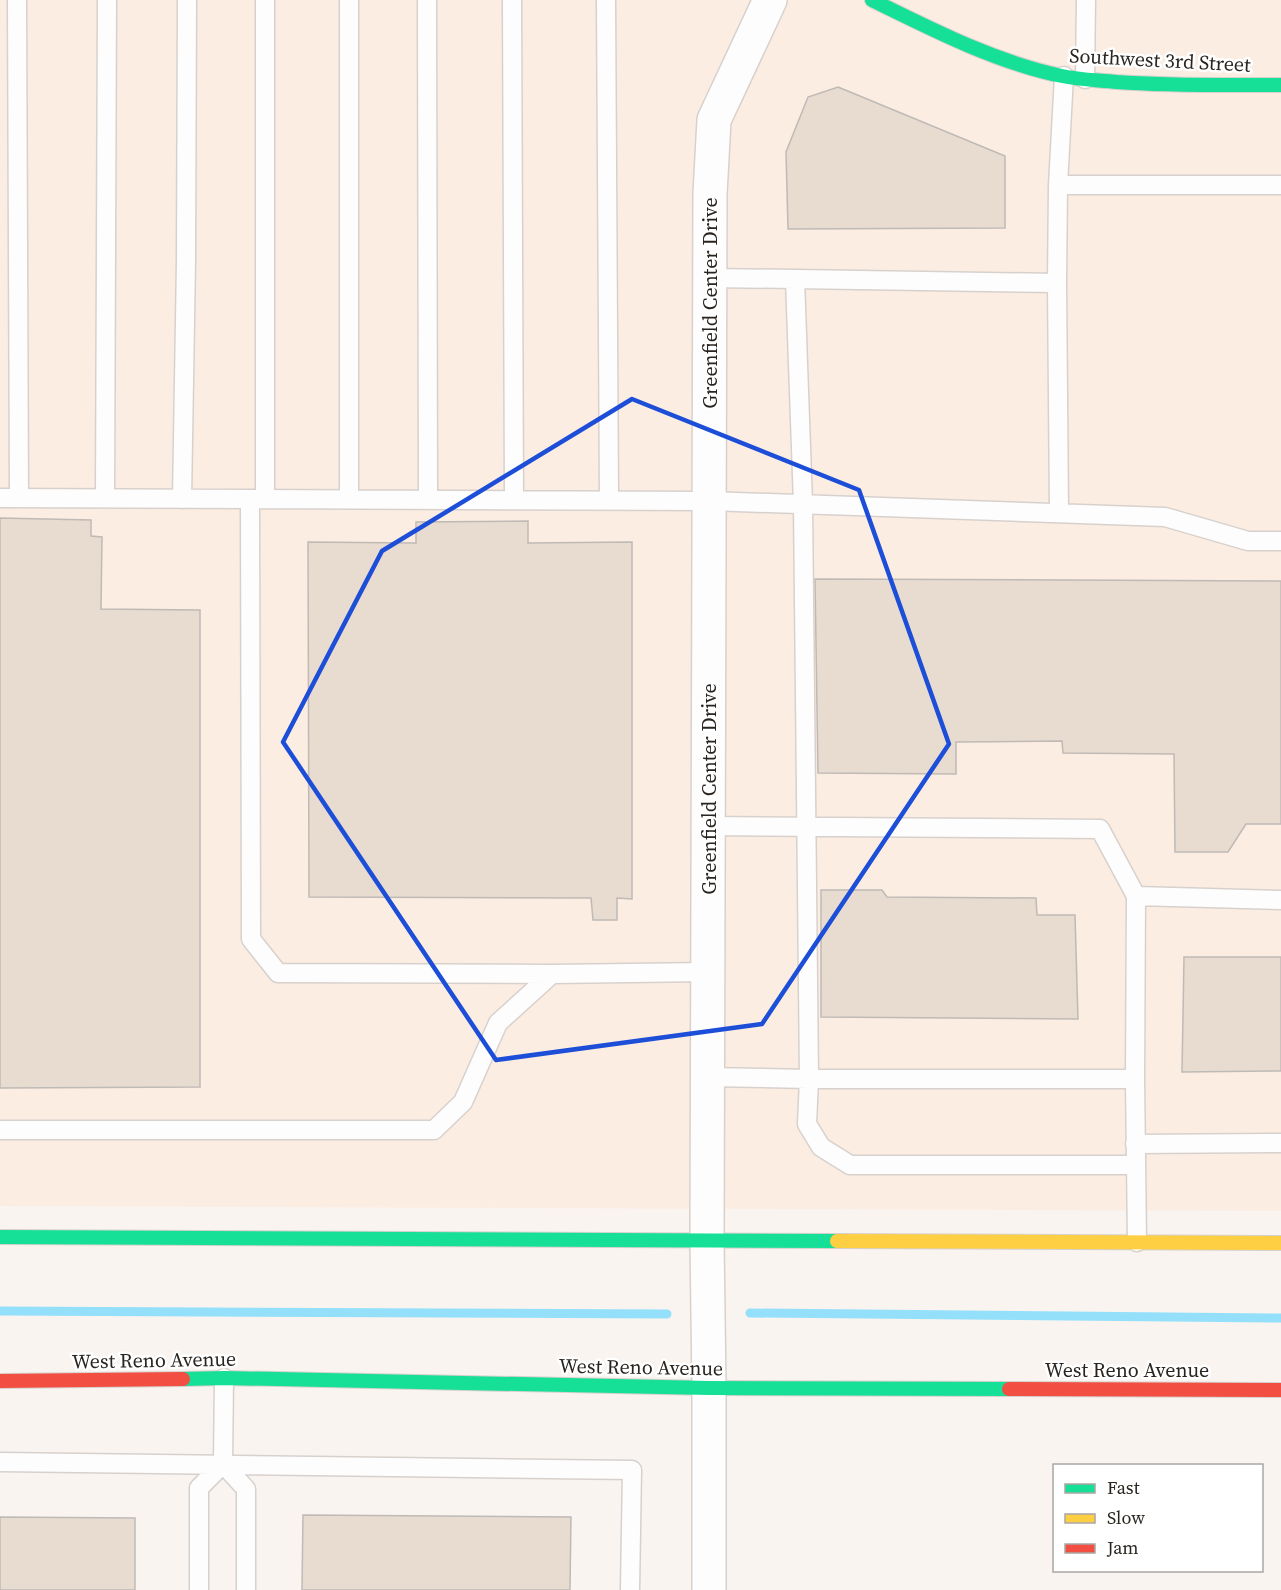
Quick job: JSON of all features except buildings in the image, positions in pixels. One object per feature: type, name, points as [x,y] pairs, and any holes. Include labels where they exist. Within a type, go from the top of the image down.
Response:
[{"type":"main road","name":"Southwest 3rd Street","points":[[872,0],[1001,59],[1064,76],[1130,83],[1281,85]]},
{"type":"main road","points":[[0,1237],[1281,1243]]},
{"type":"main road","name":"West Reno Avenue","points":[[0,1381],[224,1378],[709,1388],[1281,1390]]},
{"type":"street","name":"Greenfield Center Drive","points":[[709,1590],[707,1240],[710,194],[714,120],[770,0]]},
{"type":"lane","points":[[17,0],[19,498]]},
{"type":"lane","points":[[105,498],[107,0]]},
{"type":"lane","points":[[182,499],[187,0]]},
{"type":"lane","points":[[265,0],[251,939],[278,973],[709,972]]},
{"type":"lane","points":[[348,0],[349,500]]},
{"type":"lane","points":[[427,0],[428,500]]},
{"type":"lane","points":[[512,0],[514,500]]},
{"type":"lane","points":[[606,0],[609,500]]},
{"type":"lane","points":[[1084,79],[1086,0]]},
{"type":"lane","points":[[1059,513],[1058,185],[1064,76]]},
{"type":"lane","points":[[1058,185],[1281,185]]},
{"type":"lane","points":[[710,278],[1057,283]]},
{"type":"lane","points":[[795,279],[803,504],[809,1079],[807,1124],[821,1147],[850,1165],[1136,1165]]},
{"type":"lane","points":[[0,498],[609,500],[803,504],[1165,517],[1248,541],[1281,541]]},
{"type":"lane","points":[[709,826],[1100,829],[1136,896],[1137,1242]]},
{"type":"lane","points":[[1136,896],[1281,900]]},
{"type":"lane","points":[[0,1130],[434,1130],[463,1102],[498,1023],[552,974]]},
{"type":"lane","points":[[708,1077],[1135,1079]]},
{"type":"lane","points":[[1136,1144],[1281,1143]]},
{"type":"lane","points":[[199,1590],[200,1488],[223,1464],[224,1378]]},
{"type":"lane","points":[[0,1462],[632,1470],[630,1590]]},
{"type":"lane","points":[[223,1464],[246,1489],[246,1590]]},
{"type":"highlighted area","points":[[632,399],[859,490],[949,744],[762,1024],[496,1060],[283,742],[382,551]]},
{"type":"shaded area","points":[[0,0],[1281,0],[1281,1211],[0,1206]]},
{"type":"waterway","points":[[0,1311],[667,1314]]},
{"type":"waterway","points":[[750,1313],[1281,1318]]},
{"type":"traffic: fast","points":[[872,0],[941,34],[989,54],[1062,76],[1158,84],[1281,85]]},
{"type":"traffic: fast","points":[[0,1237],[837,1241]]},
{"type":"traffic: fast","points":[[183,1379],[709,1388],[1009,1389]]},
{"type":"traffic: slow","points":[[837,1241],[1281,1243]]},
{"type":"traffic: jam","points":[[0,1381],[183,1379]]},
{"type":"traffic: jam","points":[[1009,1389],[1281,1390]]}]
